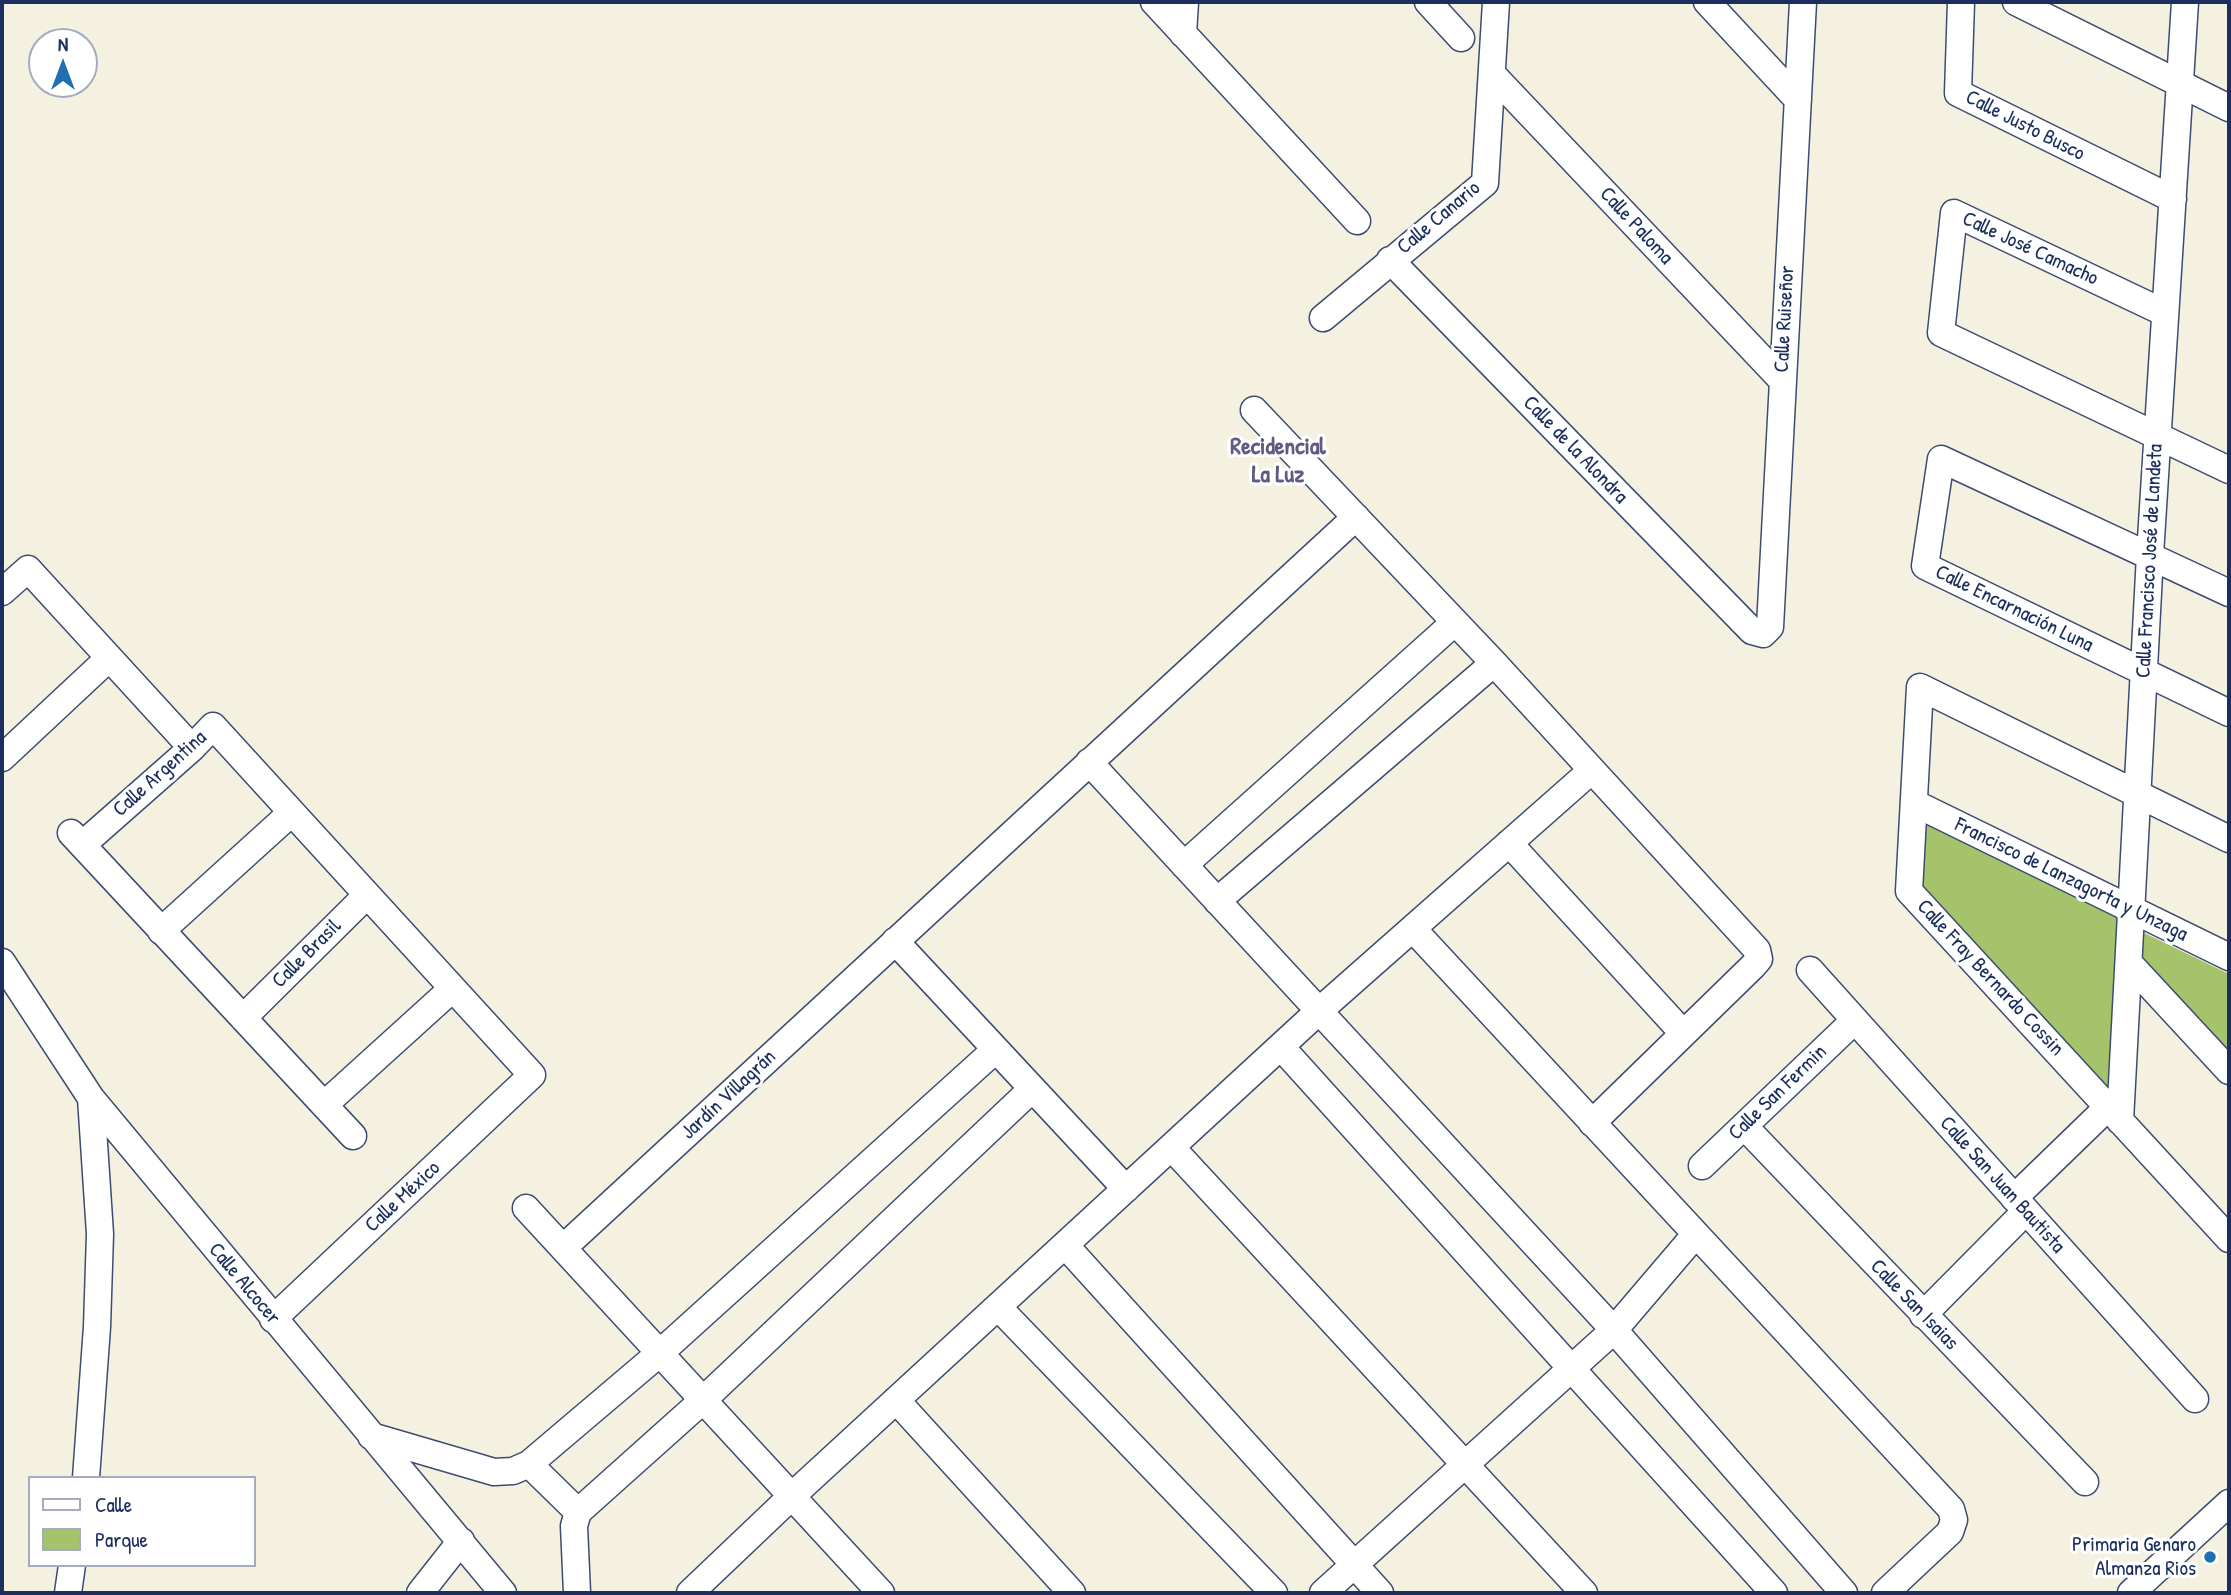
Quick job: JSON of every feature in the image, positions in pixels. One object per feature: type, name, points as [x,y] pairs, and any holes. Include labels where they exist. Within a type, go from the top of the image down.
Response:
[{"type":"street","points":[[1154,2],[1357,221]]},
{"type":"street","points":[[1183,34],[1185,2]]},
{"type":"street","points":[[1428,2],[1461,38]]},
{"type":"street","name":"Calle Canario","points":[[1322,318],[1485,183],[1496,2]]},
{"type":"street","points":[[1707,2],[1798,100]]},
{"type":"street","name":"Calle Ruiseñor","points":[[1763,634],[1770,627],[1803,2]]},
{"type":"street","name":"Calle Justo Busco","points":[[1961,2],[1958,93],[2173,200]]},
{"type":"street","points":[[2016,2],[2229,108]]},
{"type":"street","name":"Calle Francisco José de Landeta","points":[[2114,1114],[2129,963],[2150,555],[2186,2]]},
{"type":"street","name":"Calle Paloma","points":[[1492,74],[1781,379]]},
{"type":"street","name":"Calle José Camacho","points":[[2158,435],[1941,333],[1954,213],[2165,313]]},
{"type":"street","name":"Calle de la Alondra","points":[[1390,260],[1752,631],[1763,634]]},
{"type":"street","points":[[1254,410],[1494,663],[1757,950],[1759,959],[1754,965],[1592,1123]]},
{"type":"street","points":[[2158,435],[2229,470]]},
{"type":"street","name":"Calle Encarnación Luna","points":[[2144,673],[1924,566],[1941,458],[2150,555]]},
{"type":"street","name":"Jardín Villagrán","points":[[563,1248],[1356,517]]},
{"type":"street","points":[[2150,555],[2229,593]]},
{"type":"street","points":[[2,592],[27,569],[192,748]]},
{"type":"street","points":[[1184,865],[1455,622]]},
{"type":"street","points":[[5,765],[109,658]]},
{"type":"street","points":[[1217,901],[1494,663]]},
{"type":"street","points":[[2144,673],[2229,713]]},
{"type":"street","name":"Calle Fray Bernardo Cossin","points":[[2137,795],[1920,687],[1909,891],[2229,1239]]},
{"type":"street","name":"Calle Argentina","points":[[243,1018],[76,839],[192,748],[212,726],[366,896]]},
{"type":"street","points":[[1089,762],[1614,1330],[1844,1593]]},
{"type":"street","points":[[690,1593],[793,1494],[1282,1048],[1318,1011],[1592,770]]},
{"type":"street","points":[[2137,795],[2229,839]]},
{"type":"street","name":"Francisco de Lanzagorta y Unzaga","points":[[1914,803],[2229,957]]},
{"type":"street","points":[[162,931],[290,814]]},
{"type":"street","points":[[1509,843],[1683,1033]]},
{"type":"street","points":[[324,1105],[452,989],[366,896]]},
{"type":"street","name":"Calle Brasil","points":[[243,1018],[366,896]]},
{"type":"street","points":[[1413,929],[1951,1509],[1954,1520],[1950,1532],[1885,1593]]},
{"type":"street","points":[[895,941],[994,1051],[1126,1189]]},
{"type":"street","name":"Calle Alcocer","points":[[2,962],[91,1098],[273,1320],[503,1593]]},
{"type":"street","points":[[2129,963],[2229,1071]]},
{"type":"street","name":"Calle San Juan Bautista","points":[[1810,970],[2195,1399]]},
{"type":"street","name":"Calle México","points":[[273,1320],[532,1076],[452,989]]},
{"type":"street","points":[[243,1018],[353,1136]]},
{"type":"street","name":"Calle San Fermin","points":[[1702,1166],[1855,1020]]},
{"type":"street","points":[[1282,1048],[1774,1593]]},
{"type":"street","points":[[371,1436],[494,1472],[513,1471],[529,1464],[661,1352],[994,1051]]},
{"type":"street","points":[[577,1593],[574,1526],[578,1512],[702,1401],[1031,1090]]},
{"type":"street","points":[[86,1476],[97,1327],[100,1234],[91,1098]]},
{"type":"street","points":[[1923,1315],[2020,1205],[2114,1114]]},
{"type":"street","name":"Calle San Isaias","points":[[1744,1126],[2085,1482]]},
{"type":"street","points":[[1172,1148],[1584,1593]]},
{"type":"street","points":[[526,1208],[661,1352],[702,1401],[793,1494],[881,1593]]},
{"type":"street","points":[[1323,1593],[1466,1467],[1614,1330],[1695,1235]]},
{"type":"street","points":[[1065,1245],[1380,1593]]},
{"type":"street","points":[[998,1307],[1274,1593]]},
{"type":"street","points":[[896,1400],[1072,1593]]},
{"type":"street","points":[[529,1464],[578,1512]]},
{"type":"street","points":[[2131,1593],[2229,1503]]},
{"type":"street","points":[[420,1593],[461,1541]]},
{"type":"street","points":[[68,1593],[72,1567]]},
{"type":"green space","points":[[1924,820],[2119,916],[2111,1091],[1919,881]]},
{"type":"green space","points":[[2140,931],[2229,974],[2229,1053],[2140,955]]},
{"type":"place","name":"Primaria Genaro Almanza Rios","points":[[2210,1557]]},
{"type":"district","name":"Recidencial La Luz","points":[[1278,462]]}]
